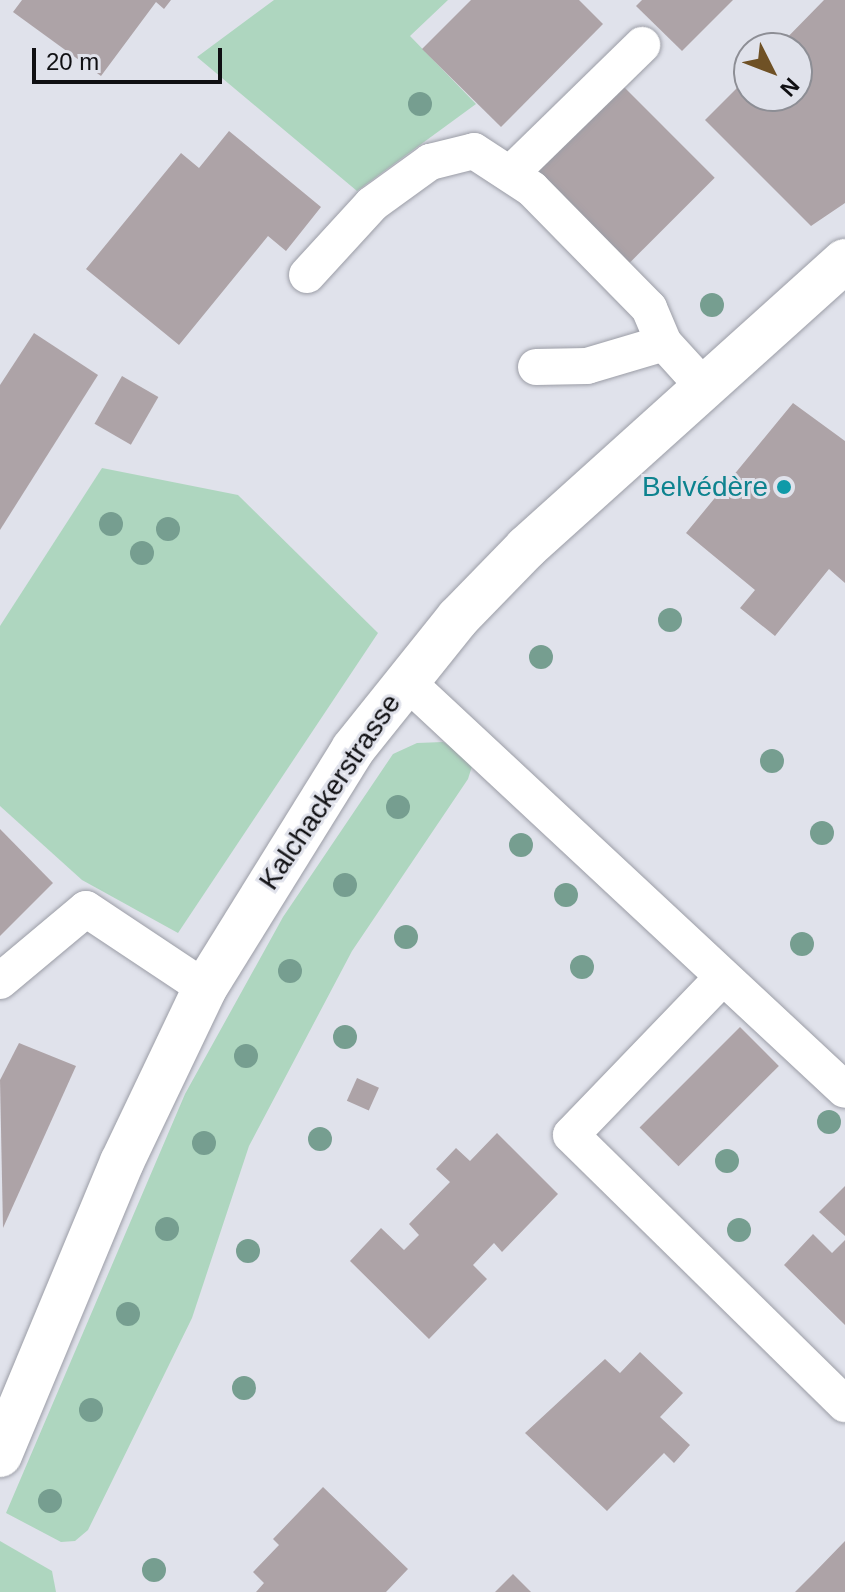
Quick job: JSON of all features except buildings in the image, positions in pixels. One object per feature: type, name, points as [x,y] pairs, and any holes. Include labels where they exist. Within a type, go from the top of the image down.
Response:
[{"type":"street","name":"Kalchackerstrasse","points":[[0,1455],[122,1162],[205,988],[298,829],[405,680],[577,498],[845,261]]},
{"type":"lane","points":[[512,172],[642,45]]},
{"type":"lane","points":[[307,275],[372,204],[430,162],[474,151],[512,172],[649,308],[664,343],[704,387]]},
{"type":"lane","points":[[536,367],[587,366],[664,343]]},
{"type":"lane","points":[[405,680],[845,1090]]},
{"type":"lane","points":[[0,981],[86,909],[205,988]]},
{"type":"lane","points":[[723,977],[571,1135],[845,1404]]},
{"type":"green space","points":[[274,0],[448,0],[410,36],[476,104],[357,191],[197,57]]},
{"type":"green space","points":[[102,468],[238,495],[378,633],[178,933],[82,880],[0,806],[0,626]]},
{"type":"green space","points":[[443,742],[474,760],[468,779],[352,951],[249,1146],[192,1318],[88,1530],[75,1541],[61,1542],[6,1513],[185,1094],[283,917],[393,754],[417,743]]},
{"type":"green space","points":[[0,1541],[52,1571],[56,1592],[0,1592]]},
{"type":"place","name":"Belvédère","points":[[784,487]]}]
